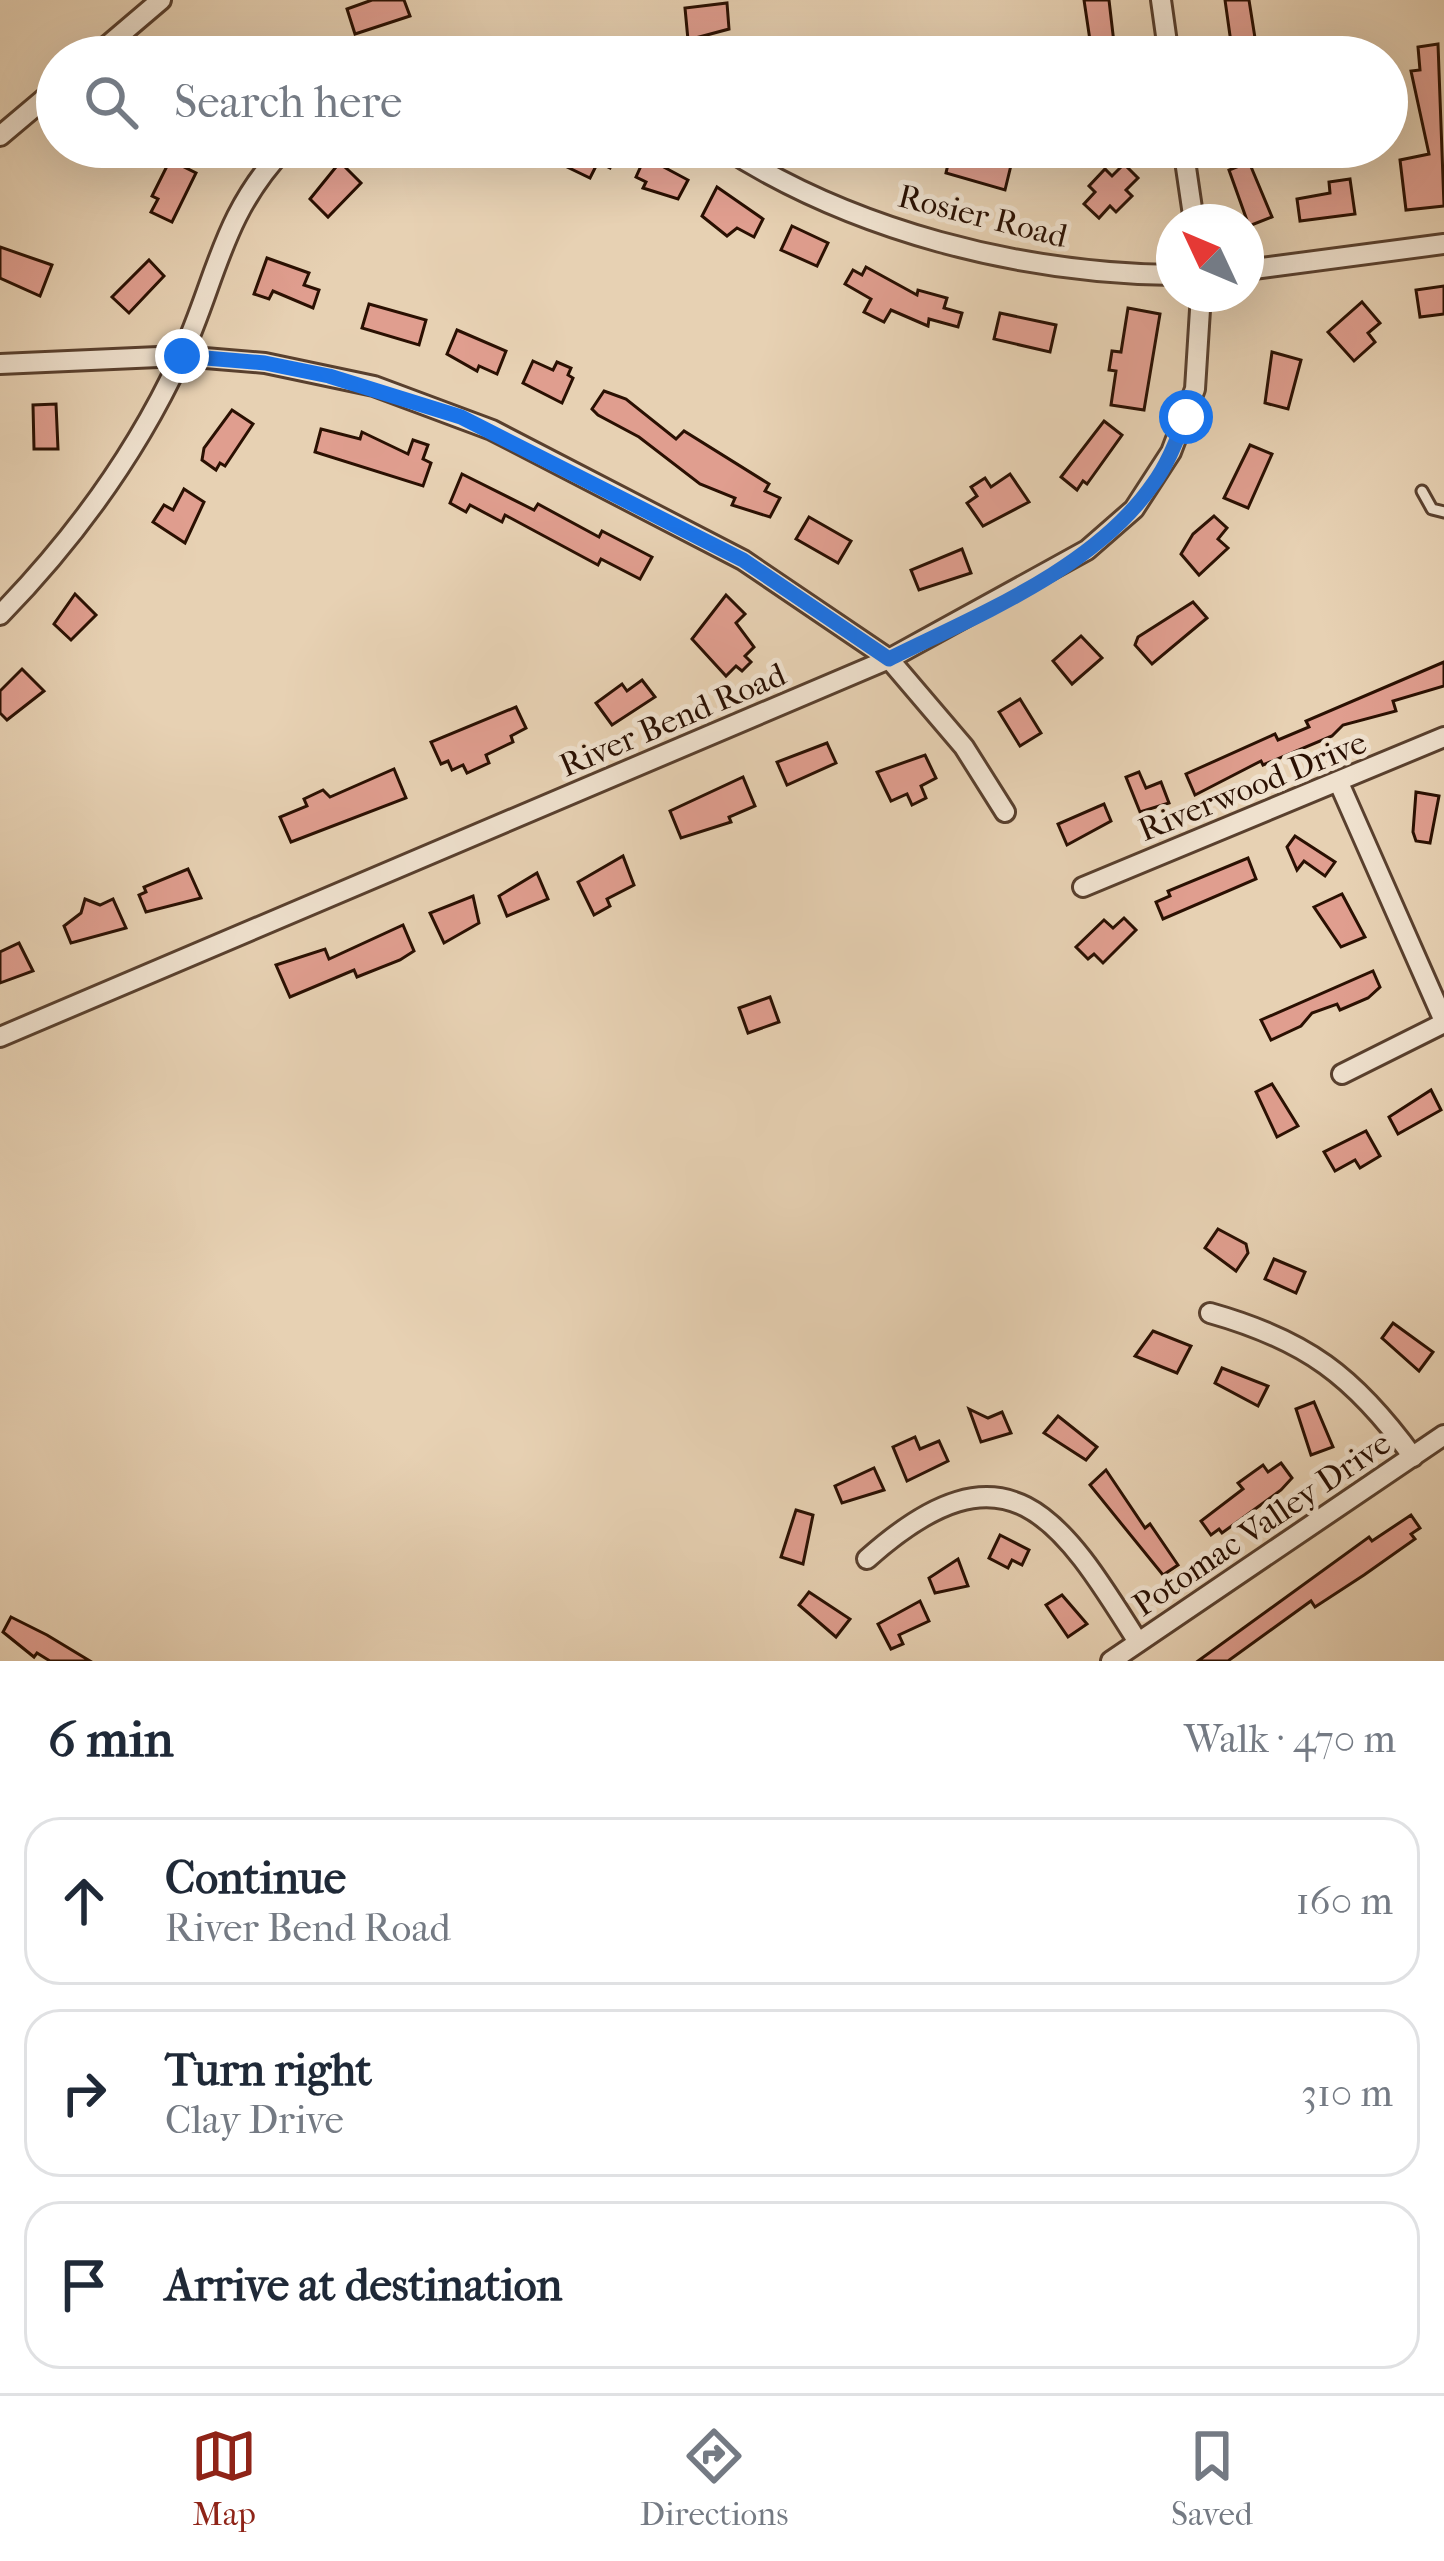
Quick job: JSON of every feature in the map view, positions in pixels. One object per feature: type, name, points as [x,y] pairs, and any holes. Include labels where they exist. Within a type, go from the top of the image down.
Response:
[{"type":"street","points":[[119,36],[161,0]]},
{"type":"street","points":[[1161,0],[1166,36]]},
{"type":"street","points":[[0,136],[36,106]]},
{"type":"street","points":[[0,615],[95,507],[182,356],[227,228],[266,168]]},
{"type":"street","name":"Rosier Road","points":[[762,168],[819,199],[916,235],[1060,267],[1156,274]]},
{"type":"street","points":[[1186,168],[1191,204]]},
{"type":"street","points":[[1264,268],[1444,244]]},
{"type":"street","name":"River Bend Road","points":[[0,1037],[889,659],[1087,550],[1155,482],[1186,417],[1200,356],[1201,312]]},
{"type":"street","points":[[0,364],[182,356],[265,363],[329,376],[461,417],[743,560],[889,659],[964,747],[1005,812]]},
{"type":"street","name":"Riverwood Drive","points":[[1083,887],[1444,737]]},
{"type":"street","points":[[1339,783],[1444,1022],[1342,1074]]},
{"type":"street","points":[[1210,1313],[1279,1334],[1322,1359],[1375,1407],[1413,1457]]},
{"type":"street","name":"Potomac Valley Drive","points":[[1111,1661],[1444,1435]]},
{"type":"street","points":[[867,1559],[912,1523],[939,1511],[971,1499],[1009,1496],[1057,1526],[1138,1642]]},
{"type":"lane","points":[[1422,490],[1432,509],[1444,512]]},
{"type":"building","points":[[372,0],[404,0],[410,16],[355,34],[347,9]]},
{"type":"building","points":[[1084,0],[1109,0],[1113,36],[1089,36]]},
{"type":"building","points":[[1225,0],[1249,0],[1255,36],[1230,36]]},
{"type":"building","points":[[727,3],[729,29],[688,36],[685,8]]},
{"type":"building","points":[[1438,44],[1444,206],[1406,210],[1401,168],[1408,168],[1408,158],[1429,154],[1411,71],[1420,70],[1418,47]]},
{"type":"building","points":[[166,168],[196,173],[172,222],[151,212],[158,199],[152,196]]},
{"type":"building","points":[[335,168],[346,168],[361,183],[328,217],[310,199]]},
{"type":"building","points":[[569,168],[595,168],[590,178]]},
{"type":"building","points":[[640,168],[666,168],[688,180],[678,199],[643,188],[646,182],[636,177]]},
{"type":"building","points":[[947,168],[1010,168],[1005,190],[946,173]]},
{"type":"building","points":[[1128,168],[1138,178],[1126,190],[1132,196],[1116,212],[1110,206],[1099,218],[1084,204],[1095,192],[1089,186],[1105,169],[1112,176]]},
{"type":"building","points":[[1252,168],[1272,217],[1264,220],[1264,204],[1241,204],[1229,170]]},
{"type":"building","points":[[1350,179],[1355,214],[1300,221],[1297,199],[1330,193],[1329,182]]},
{"type":"building","points":[[717,187],[763,219],[754,237],[737,228],[727,236],[702,216]]},
{"type":"building","points":[[792,226],[828,243],[817,266],[781,250]]},
{"type":"building","points":[[0,247],[52,265],[40,296],[0,278]]},
{"type":"building","points":[[267,258],[309,273],[304,285],[319,290],[313,308],[273,291],[269,299],[254,294]]},
{"type":"building","points":[[149,260],[164,276],[129,313],[112,297]]},
{"type":"building","points":[[866,267],[917,295],[918,290],[947,298],[944,308],[962,313],[958,327],[929,319],[928,326],[891,310],[884,322],[864,312],[871,299],[845,284],[853,270],[862,275]]},
{"type":"building","points":[[1444,286],[1444,314],[1420,317],[1416,290]]},
{"type":"building","points":[[1362,302],[1380,323],[1368,333],[1375,342],[1354,361],[1328,332]]},
{"type":"building","points":[[369,304],[426,320],[419,345],[362,328]]},
{"type":"building","points":[[1128,308],[1160,314],[1144,410],[1111,405],[1116,371],[1109,370],[1112,351],[1121,352]]},
{"type":"building","points":[[1000,313],[1056,325],[1050,352],[994,339]]},
{"type":"building","points":[[457,330],[506,351],[497,374],[479,366],[477,371],[447,354]]},
{"type":"building","points":[[1272,352],[1301,360],[1288,409],[1265,403]]},
{"type":"building","points":[[533,361],[553,370],[557,362],[571,368],[568,375],[573,378],[562,403],[523,383]]},
{"type":"building","points":[[604,391],[626,399],[676,439],[684,431],[769,484],[765,491],[780,498],[770,517],[732,505],[735,498],[700,484],[639,437],[598,415],[592,409]]},
{"type":"building","points":[[56,404],[58,449],[34,449],[33,405]]},
{"type":"building","points":[[232,410],[253,424],[225,466],[220,463],[216,470],[202,460],[204,448]]},
{"type":"building","points":[[1104,421],[1122,435],[1087,484],[1083,481],[1077,490],[1061,477]]},
{"type":"building","points":[[321,429],[360,439],[362,432],[408,454],[413,440],[428,445],[423,459],[431,463],[423,486],[315,452]]},
{"type":"building","points":[[1250,445],[1272,454],[1248,508],[1224,498]]},
{"type":"building","points":[[462,474],[534,510],[538,504],[599,537],[602,531],[652,557],[640,579],[601,559],[598,565],[505,515],[502,522],[470,505],[466,512],[450,503]]},
{"type":"building","points":[[1010,474],[1029,502],[983,526],[967,503],[977,496],[971,487],[985,478],[991,487]]},
{"type":"building","points":[[184,489],[204,502],[185,543],[153,522],[164,505],[173,510]]},
{"type":"building","points":[[1214,516],[1227,528],[1218,539],[1228,548],[1199,575],[1181,554],[1193,534]]},
{"type":"building","points":[[809,517],[851,541],[838,563],[796,539]]},
{"type":"building","points":[[962,549],[971,573],[919,590],[911,570]]},
{"type":"building","points":[[75,594],[96,615],[71,640],[54,624]]},
{"type":"building","points":[[726,595],[745,614],[736,623],[754,647],[745,656],[751,662],[742,671],[736,666],[726,676],[692,639]]},
{"type":"building","points":[[1193,602],[1207,618],[1152,664],[1135,645],[1138,637]]},
{"type":"building","points":[[1081,636],[1102,658],[1072,684],[1053,661]]},
{"type":"building","points":[[1444,662],[1444,686],[1393,701],[1396,711],[1343,725],[1332,736],[1263,765],[1261,761],[1195,795],[1186,774],[1275,734],[1278,740],[1309,727],[1306,721]]},
{"type":"building","points":[[22,669],[44,691],[7,720],[0,713],[0,691]]},
{"type":"building","points":[[642,680],[655,697],[612,725],[596,703],[622,684],[627,691]]},
{"type":"building","points":[[1020,699],[1041,733],[1020,746],[999,712]]},
{"type":"building","points":[[516,707],[526,728],[511,736],[513,742],[486,755],[489,763],[467,773],[463,765],[452,770],[448,761],[441,764],[431,742]]},
{"type":"building","points":[[827,743],[836,763],[787,785],[777,762]]},
{"type":"building","points":[[925,755],[936,778],[921,786],[926,798],[912,805],[907,794],[891,801],[877,772]]},
{"type":"building","points":[[394,769],[406,798],[291,842],[280,817],[307,806],[304,799],[323,790],[330,797]]},
{"type":"building","points":[[1139,772],[1146,788],[1161,782],[1169,803],[1140,812],[1126,777]]},
{"type":"building","points":[[743,777],[755,806],[729,817],[731,822],[681,838],[670,811]]},
{"type":"building","points":[[1416,792],[1439,796],[1430,843],[1416,841],[1413,832]]},
{"type":"building","points":[[1104,804],[1111,821],[1067,845],[1058,824]]},
{"type":"building","points":[[1295,836],[1335,862],[1325,876],[1304,861],[1297,870],[1287,847]]},
{"type":"building","points":[[623,856],[634,885],[607,899],[610,906],[594,915],[578,882]]},
{"type":"building","points":[[1248,858],[1256,879],[1163,919],[1156,902],[1170,896],[1168,891]]},
{"type":"building","points":[[188,869],[201,898],[146,912],[139,895],[146,892],[144,887]]},
{"type":"building","points":[[537,873],[548,899],[507,916],[499,896]]},
{"type":"building","points":[[1342,894],[1365,937],[1341,947],[1314,907]]},
{"type":"building","points":[[473,896],[479,923],[444,943],[430,913]]},
{"type":"building","points":[[85,899],[100,905],[113,899],[126,928],[71,943],[64,926],[81,913]]},
{"type":"building","points":[[1124,918],[1136,930],[1103,963],[1094,954],[1088,959],[1076,947],[1104,920],[1113,928]]},
{"type":"building","points":[[403,925],[414,951],[400,960],[357,977],[354,970],[290,997],[276,965],[325,949],[329,959]]},
{"type":"building","points":[[19,943],[33,971],[0,983],[0,952]]},
{"type":"building","points":[[1373,971],[1380,987],[1368,998],[1340,1010],[1337,1004],[1312,1013],[1301,1026],[1271,1040],[1261,1020]]},
{"type":"building","points":[[770,997],[779,1022],[748,1033],[739,1008]]},
{"type":"building","points":[[1272,1084],[1298,1126],[1277,1137],[1256,1092]]},
{"type":"building","points":[[1431,1090],[1441,1110],[1398,1134],[1389,1117]]},
{"type":"building","points":[[1366,1131],[1380,1156],[1360,1168],[1355,1160],[1335,1171],[1324,1152]]},
{"type":"building","points":[[1218,1229],[1246,1244],[1248,1253],[1236,1271],[1205,1248]]},
{"type":"building","points":[[1274,1259],[1305,1272],[1296,1293],[1265,1279]]},
{"type":"building","points":[[1393,1323],[1433,1352],[1419,1371],[1382,1338]]},
{"type":"building","points":[[1153,1331],[1191,1346],[1177,1373],[1135,1356]]},
{"type":"building","points":[[1222,1368],[1268,1386],[1258,1406],[1215,1383]]},
{"type":"building","points":[[1314,1402],[1333,1447],[1311,1455],[1296,1409]]},
{"type":"building","points":[[969,1409],[988,1418],[1002,1412],[1011,1433],[981,1442]]},
{"type":"building","points":[[1058,1416],[1097,1447],[1086,1460],[1044,1433]]},
{"type":"building","points":[[915,1437],[920,1449],[939,1441],[948,1461],[907,1481],[893,1447]]},
{"type":"building","points":[[1281,1463],[1292,1478],[1281,1490],[1222,1533],[1219,1529],[1211,1535],[1201,1521],[1243,1489],[1238,1483],[1263,1465],[1268,1472]]},
{"type":"building","points":[[874,1468],[884,1490],[842,1503],[835,1486]]},
{"type":"building","points":[[1106,1470],[1145,1528],[1150,1524],[1178,1565],[1163,1575],[1090,1485]]},
{"type":"building","points":[[796,1510],[813,1515],[803,1564],[781,1557]]},
{"type":"building","points":[[1411,1515],[1420,1528],[1411,1534],[1415,1539],[1364,1575],[1315,1607],[1311,1601],[1228,1661],[1198,1661],[1369,1537],[1372,1541]]},
{"type":"building","points":[[1000,1535],[1029,1550],[1022,1565],[1012,1560],[1008,1568],[989,1558]]},
{"type":"building","points":[[958,1559],[968,1586],[935,1593],[929,1578]]},
{"type":"building","points":[[809,1592],[850,1619],[836,1637],[799,1605]]},
{"type":"building","points":[[1062,1595],[1087,1624],[1068,1637],[1046,1605]]},
{"type":"building","points":[[920,1601],[929,1621],[899,1635],[903,1644],[891,1649],[878,1624]]},
{"type":"building","points":[[11,1617],[90,1661],[50,1661],[37,1653],[34,1657],[3,1632]]},
{"type":"route","points":[[182,356],[265,363],[374,386],[492,430],[743,560],[889,659],[1087,550],[1155,482],[1186,417]]}]
